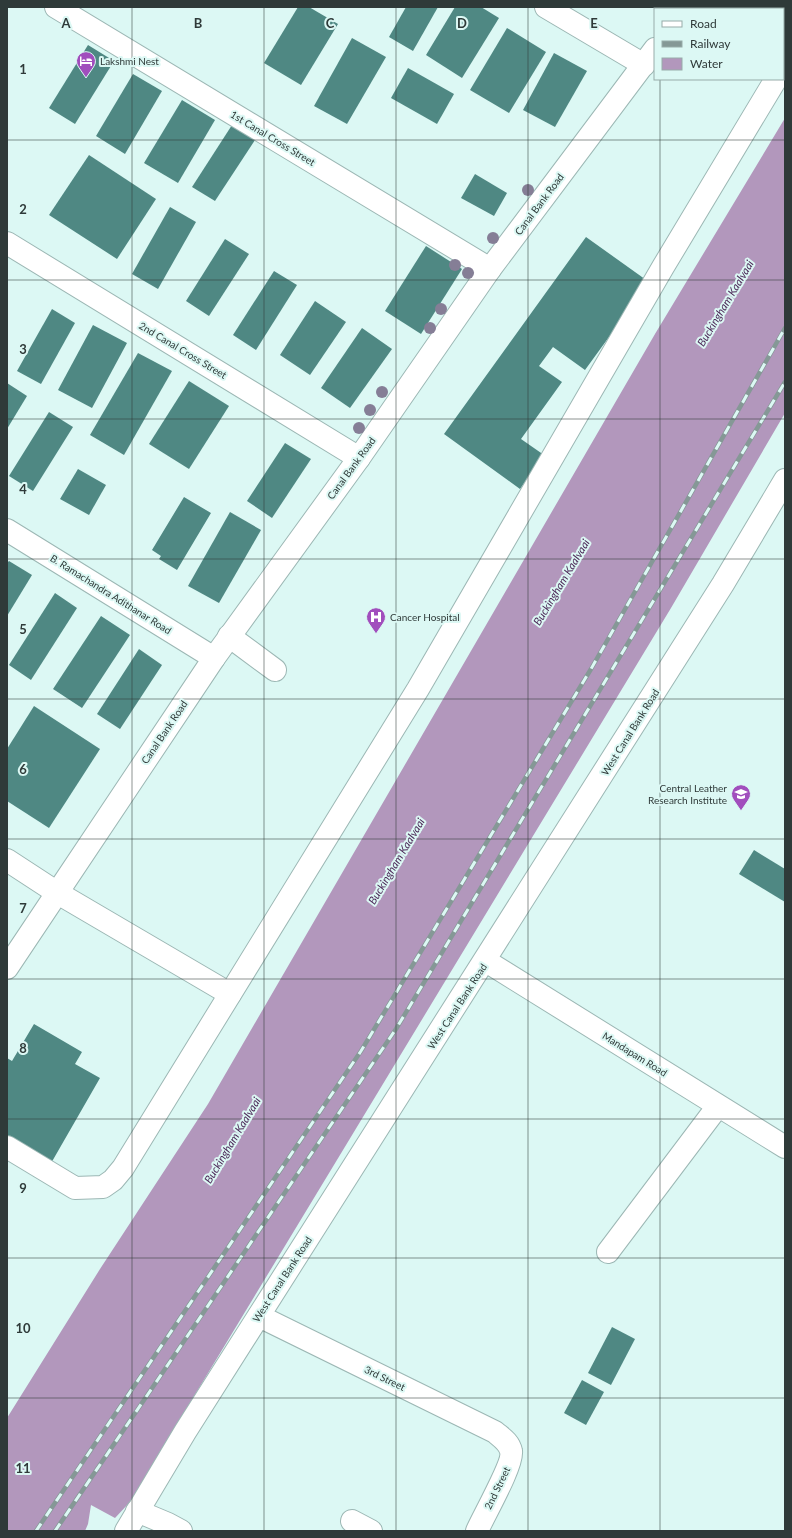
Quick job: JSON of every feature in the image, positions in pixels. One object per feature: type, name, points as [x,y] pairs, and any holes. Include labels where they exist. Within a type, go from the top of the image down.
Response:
[{"type":"street","name":"1st Canal Cross Street","points":[[56,7],[490,269]]},
{"type":"street","points":[[546,7],[649,57]]},
{"type":"street","name":"Canal Bank Road","points":[[7,968],[56,892],[229,636],[359,458],[490,269],[649,57]]},
{"type":"street","points":[[7,1147],[75,1188],[103,1187],[113,1180],[123,1168],[418,689],[663,267],[775,80]]},
{"type":"street","name":"2nd Canal Cross Street","points":[[7,243],[359,458]]},
{"type":"street","name":"West Canal Bank Road","points":[[126,1531],[259,1316],[486,961],[723,584],[785,480]]},
{"type":"street","name":"B. Ramachandra Adithanar Road","points":[[7,530],[214,658]]},
{"type":"street","points":[[229,636],[275,670]]},
{"type":"street","points":[[7,860],[56,892],[230,994]]},
{"type":"street","name":"Mandapam Road","points":[[486,961],[785,1148]]},
{"type":"street","points":[[608,1252],[718,1106]]},
{"type":"street","name":"3rd Street","points":[[259,1316],[495,1432],[509,1444]]},
{"type":"street","name":"2nd Street","points":[[476,1531],[511,1460],[509,1444]]},
{"type":"street","points":[[137,1511],[181,1531]]},
{"type":"water","name":"Buckingham Kaalvaai","points":[[785,118],[785,413],[671,608],[130,1502],[115,1518],[91,1505],[88,1524],[85,1531],[7,1531],[7,1418],[100,1269],[208,1104],[655,334]]},
{"type":"building","points":[[298,7],[309,7],[338,24],[301,85],[264,63]]},
{"type":"building","points":[[406,7],[438,7],[413,51],[389,37]]},
{"type":"building","points":[[455,7],[481,7],[499,18],[462,78],[426,55]]},
{"type":"building","points":[[507,28],[546,52],[509,113],[470,90]]},
{"type":"building","points":[[352,38],[386,57],[347,124],[314,106]]},
{"type":"building","points":[[88,45],[114,61],[75,124],[49,108]]},
{"type":"building","points":[[554,53],[587,71],[555,127],[523,110]]},
{"type":"building","points":[[408,68],[454,94],[437,124],[391,98]]},
{"type":"building","points":[[133,74],[162,91],[125,154],[96,136]]},
{"type":"building","points":[[182,100],[215,120],[178,183],[144,163]]},
{"type":"building","points":[[232,125],[255,140],[215,201],[192,187]]},
{"type":"building","points":[[89,155],[156,199],[117,259],[49,215]]},
{"type":"building","points":[[475,174],[507,193],[494,216],[461,198]]},
{"type":"building","points":[[170,207],[196,222],[158,289],[132,274]]},
{"type":"building","points":[[586,237],[649,282],[585,370],[553,347],[539,366],[562,382],[521,439],[544,455],[520,489],[444,434]]},
{"type":"building","points":[[225,239],[249,254],[209,316],[186,301]]},
{"type":"building","points":[[426,246],[462,269],[421,334],[385,311]]},
{"type":"building","points":[[274,271],[297,285],[256,350],[233,335]]},
{"type":"building","points":[[315,301],[346,322],[310,375],[280,355]]},
{"type":"building","points":[[52,309],[75,323],[41,384],[17,371]]},
{"type":"building","points":[[93,325],[127,343],[92,408],[58,390]]},
{"type":"building","points":[[362,328],[392,349],[350,408],[321,388]]},
{"type":"building","points":[[138,353],[172,371],[124,455],[90,435]]},
{"type":"building","points":[[189,381],[229,406],[189,469],[149,444]]},
{"type":"building","points":[[7,383],[27,396],[7,429]]},
{"type":"building","points":[[49,412],[73,427],[33,491],[9,476]]},
{"type":"building","points":[[285,443],[311,459],[272,518],[247,501]]},
{"type":"building","points":[[78,469],[106,485],[89,515],[60,499]]},
{"type":"building","points":[[184,497],[211,513],[177,570],[159,559],[161,556],[152,550]]},
{"type":"building","points":[[230,512],[261,530],[219,603],[188,586]]},
{"type":"building","points":[[9,561],[32,575],[7,616],[7,563]]},
{"type":"building","points":[[55,593],[77,608],[31,680],[9,665]]},
{"type":"building","points":[[101,616],[130,635],[82,708],[53,689]]},
{"type":"building","points":[[139,649],[162,665],[120,729],[97,714]]},
{"type":"building","points":[[34,706],[100,749],[49,828],[7,801],[7,749]]},
{"type":"building","points":[[754,850],[785,869],[785,902],[739,874]]},
{"type":"building","points":[[34,1024],[82,1052],[75,1064],[100,1078],[50,1165],[7,1140],[7,1058],[12,1061]]},
{"type":"building","points":[[612,1327],[635,1339],[611,1385],[588,1373]]},
{"type":"building","points":[[582,1380],[604,1392],[586,1425],[564,1413]]},
{"type":"railway","points":[[36,1531],[361,1051],[591,669],[785,328]]},
{"type":"railway","points":[[55,1531],[396,1029],[785,382]]},
{"type":"place","name":"Lakshmi Nest","points":[[86,78]]},
{"type":"place","name":"Cancer Hospital","points":[[376,634]]},
{"type":"place","name":"Central Leather Research Institute","points":[[741,811]]}]
